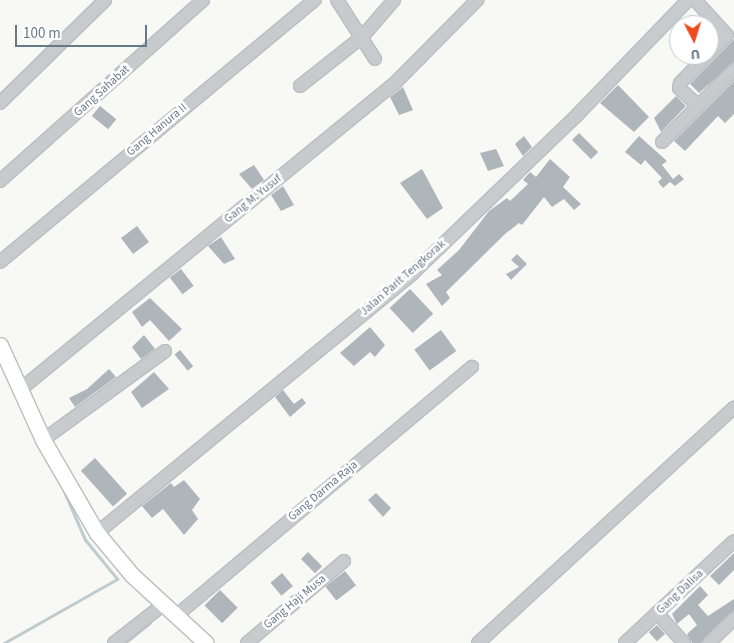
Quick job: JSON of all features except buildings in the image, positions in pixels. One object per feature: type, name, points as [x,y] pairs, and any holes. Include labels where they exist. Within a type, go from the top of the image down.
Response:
[{"type":"main road","points":[[0,345],[43,440],[97,533],[132,575],[206,643]]},
{"type":"street","points":[[0,103],[105,0]]},
{"type":"street","name":"Gang Sahabat","points":[[0,181],[203,0]]},
{"type":"street","name":"Gang Hanura II","points":[[0,262],[315,0]]},
{"type":"street","points":[[337,0],[375,59]]},
{"type":"street","points":[[300,86],[362,37],[394,0]]},
{"type":"street","name":"Gang M. Yusuf","points":[[21,389],[395,83],[477,0]]},
{"type":"street","name":"Jalan Parit Tengkorak","points":[[97,533],[413,273],[577,115],[688,0]]},
{"type":"street","points":[[695,0],[727,35],[680,83],[679,88],[698,106]]},
{"type":"street","points":[[662,142],[734,70]]},
{"type":"street","points":[[43,440],[165,351]]},
{"type":"street","name":"Gang Darma Raja","points":[[176,616],[472,367]]},
{"type":"street","points":[[478,643],[734,408]]},
{"type":"street","name":"Gang Dalisa","points":[[625,643],[734,541]]},
{"type":"street","name":"Gang Haji Musa","points":[[247,643],[344,561]]},
{"type":"street","points":[[114,643],[164,604]]},
{"type":"street","points":[[657,613],[684,643]]},
{"type":"street","points":[[709,643],[734,619]]},
{"type":"waterway","points":[[4,643],[117,579],[85,540],[62,487]]},
{"type":"waterway","points":[[125,643],[150,623]]}]
